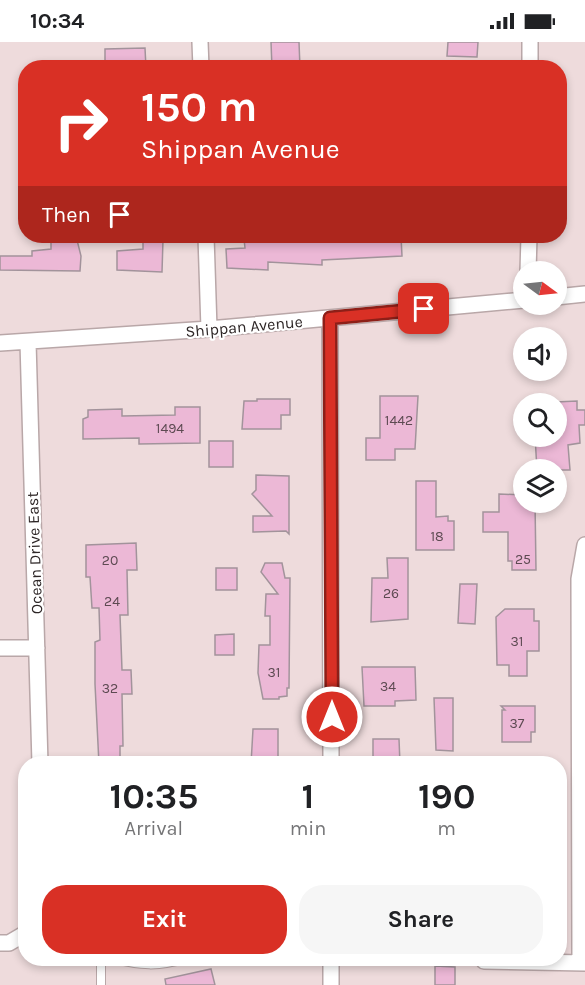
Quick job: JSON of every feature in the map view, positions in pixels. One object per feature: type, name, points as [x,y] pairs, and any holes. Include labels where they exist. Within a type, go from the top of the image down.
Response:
[{"type":"street","points":[[200,42],[201,60]]},
{"type":"street","points":[[530,60],[531,42]]},
{"type":"street","points":[[206,243],[208,329]]},
{"type":"street","points":[[528,243],[528,261]]},
{"type":"street","points":[[567,296],[585,294]]},
{"type":"street","name":"Shippan Avenue","points":[[0,343],[208,329],[513,301]]},
{"type":"street","points":[[330,318],[332,756]]},
{"type":"street","name":"Ocean Drive East","points":[[28,342],[40,756]]},
{"type":"street","points":[[567,963],[582,963],[579,579],[585,545]]},
{"type":"street","points":[[0,648],[37,648]]},
{"type":"street","points":[[0,943],[18,937]]},
{"type":"street","points":[[331,966],[331,985]]},
{"type":"lane","points":[[101,966],[101,985]]},
{"type":"lane","points":[[138,966],[163,966]]},
{"type":"building","points":[[271,42],[299,42],[300,60],[272,60]]},
{"type":"building","points":[[448,42],[478,42],[477,57],[447,56]]},
{"type":"building","points":[[145,48],[146,60],[105,60],[105,49]]},
{"type":"building","points":[[51,243],[78,243],[81,256],[80,271],[0,270],[0,256],[32,256],[32,251],[51,249]]},
{"type":"building","points":[[143,243],[163,243],[162,272],[117,270],[117,251],[143,249]]},
{"type":"building","points":[[244,243],[401,243],[402,256],[322,260],[322,265],[268,262],[268,270],[227,268],[226,249],[245,248]]},
{"type":"building","points":[[380,396],[418,396],[415,449],[395,449],[395,460],[366,460],[366,438],[380,438]]},
{"type":"building","points":[[257,399],[290,399],[290,415],[281,415],[281,429],[242,429],[244,401],[257,401]]},
{"type":"building","points":[[567,401],[577,401],[577,410],[585,410],[585,425],[579,425],[580,443],[568,445],[570,470],[567,470],[567,459],[536,459],[536,447],[567,447]]},
{"type":"building","points":[[175,407],[200,407],[200,443],[139,444],[139,438],[83,439],[83,419],[88,417],[88,410],[122,409],[122,416],[175,415]]},
{"type":"building","points":[[209,441],[233,441],[233,467],[209,467]]},
{"type":"building","points":[[256,475],[289,476],[289,534],[286,531],[253,532],[253,516],[272,516],[252,494],[256,490]]},
{"type":"building","points":[[416,481],[436,481],[436,517],[448,516],[448,521],[454,521],[454,550],[416,550]]},
{"type":"building","points":[[499,494],[513,495],[513,513],[535,513],[536,570],[512,570],[512,561],[508,561],[508,532],[483,532],[483,512],[499,512]]},
{"type":"building","points":[[136,543],[137,570],[127,570],[128,615],[120,615],[122,670],[131,670],[132,694],[122,694],[123,746],[120,746],[120,756],[99,756],[95,642],[100,640],[99,608],[92,608],[90,577],[86,577],[86,545]]},
{"type":"building","points":[[387,558],[408,558],[408,619],[371,622],[372,578],[388,578]]},
{"type":"building","points":[[265,563],[282,563],[285,578],[290,578],[289,688],[287,688],[287,696],[279,697],[279,699],[263,699],[258,673],[259,645],[270,645],[270,616],[265,616],[266,594],[278,594],[261,572]]},
{"type":"building","points":[[216,568],[237,568],[237,590],[216,590]]},
{"type":"building","points":[[460,584],[477,584],[475,624],[458,623]]},
{"type":"building","points":[[505,609],[534,609],[534,621],[539,621],[539,651],[527,651],[527,676],[509,676],[509,665],[497,665],[496,617]]},
{"type":"building","points":[[234,634],[234,655],[215,655],[215,635]]},
{"type":"building","points":[[362,667],[415,667],[416,700],[395,701],[395,706],[364,706]]},
{"type":"building","points":[[434,698],[453,698],[453,751],[436,750]]},
{"type":"building","points":[[501,706],[535,706],[535,732],[531,732],[531,742],[502,742],[502,710],[505,710]]},
{"type":"building","points":[[253,729],[278,729],[278,756],[251,756]]},
{"type":"building","points":[[373,739],[399,739],[400,756],[373,756]]},
{"type":"building","points":[[435,966],[455,967],[455,985],[435,985]]},
{"type":"building","points":[[211,969],[215,985],[166,985],[165,979]]},
{"type":"route","points":[[332,717],[330,318],[424,309]]}]
